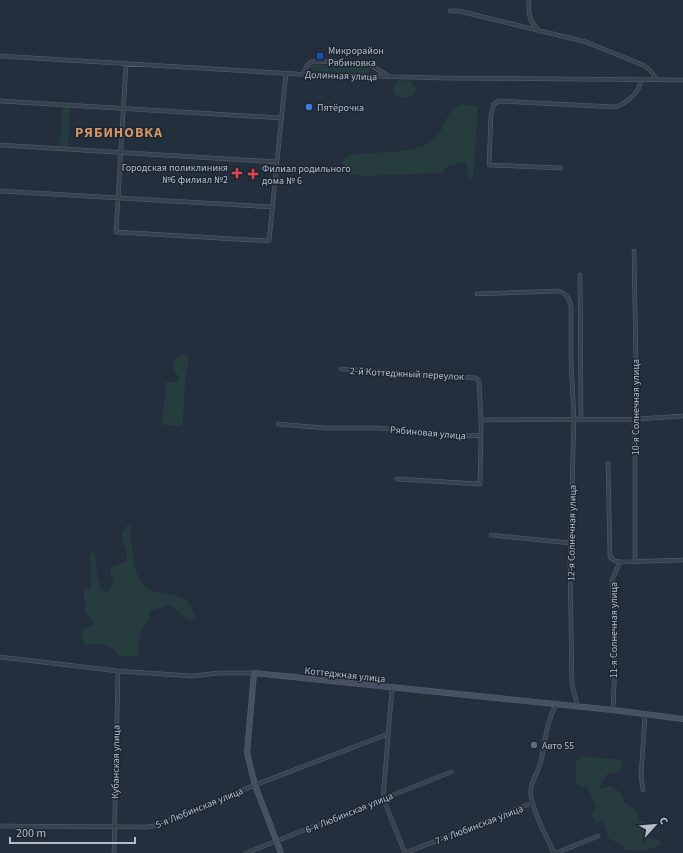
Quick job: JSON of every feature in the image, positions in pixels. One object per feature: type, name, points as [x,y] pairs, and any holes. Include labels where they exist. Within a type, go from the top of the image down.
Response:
[{"type":"street","points":[[529,0],[528,13],[531,22],[539,32]]},
{"type":"street","points":[[450,11],[459,11],[539,32],[586,42],[643,65],[650,70],[657,80]]},
{"type":"street","name":"Долинная улица","points":[[0,56],[303,74],[389,77],[683,80]]},
{"type":"street","points":[[303,74],[308,63],[313,61],[354,62],[370,64],[389,77]]},
{"type":"street","points":[[126,64],[116,232],[269,241],[286,73]]},
{"type":"street","points":[[561,168],[489,165],[491,114],[494,104],[499,101],[615,107],[632,98],[638,91],[641,80]]},
{"type":"street","points":[[0,101],[282,118]]},
{"type":"street","points":[[0,145],[277,162]]},
{"type":"street","points":[[0,191],[272,207]]},
{"type":"street","name":"10-я Солнечная улица","points":[[634,251],[637,419],[635,425],[635,562]]},
{"type":"street","points":[[580,275],[582,418]]},
{"type":"street","name":"12-я Солнечная улица","points":[[477,294],[559,291],[565,293],[569,298],[571,306],[571,359],[574,418],[570,543],[572,685],[578,707]]},
{"type":"street","name":"2-й Коттеджный переулок","points":[[342,370],[476,378],[479,381],[481,420]]},
{"type":"street","points":[[481,420],[574,418],[637,419],[683,416]]},
{"type":"street","name":"Рябиновая улица","points":[[278,424],[324,428],[377,428],[480,436],[481,420]]},
{"type":"street","points":[[397,479],[480,484],[480,436]]},
{"type":"street","points":[[608,463],[610,557],[615,561],[620,562],[683,560]]},
{"type":"street","points":[[491,535],[570,543]]},
{"type":"street","name":"11-я Солнечная улица","points":[[613,710],[614,661],[612,580],[620,562]]},
{"type":"street","name":"Коттеджная улица","points":[[2,657],[118,671],[192,676],[219,673],[254,673],[613,710],[683,719]]},
{"type":"street","name":"Кубанская улица","points":[[114,853],[118,671]]},
{"type":"street","points":[[254,673],[247,753],[256,785],[281,853]]},
{"type":"street","points":[[392,688],[383,798],[405,853]]},
{"type":"street","points":[[556,705],[551,713],[545,733],[541,762],[530,788],[532,803],[555,853],[598,836]]},
{"type":"street","points":[[643,790],[642,776],[646,715]]},
{"type":"street","name":"5-я Любинская улица","points":[[0,826],[154,826],[388,734]]},
{"type":"street","name":"6-я Любинская улица","points":[[246,853],[451,772]]},
{"type":"street","name":"7-я Любинская улица","points":[[405,853],[532,803]]},
{"type":"green space","points":[[312,64],[350,67],[367,65],[370,69],[369,72],[366,73],[311,71],[310,66]]},
{"type":"green space","points":[[398,80],[411,81],[415,86],[416,91],[412,96],[403,98],[394,94],[393,88]]},
{"type":"green space","points":[[460,105],[471,105],[478,107],[473,178],[469,178],[466,161],[448,166],[442,173],[363,176],[349,174],[344,169],[342,162],[346,157],[355,154],[404,151],[433,141],[440,132],[451,110]]},
{"type":"green space","points":[[62,107],[70,107],[68,147],[60,146]]},
{"type":"green space","points":[[181,354],[187,355],[189,358],[185,381],[183,424],[180,426],[165,425],[162,423],[166,382],[179,381],[179,377],[174,371],[174,360]]},
{"type":"green space","points":[[128,525],[130,526],[135,566],[140,581],[149,590],[176,596],[187,601],[192,607],[195,618],[190,621],[175,608],[169,605],[149,611],[149,619],[140,633],[138,657],[119,656],[113,649],[104,644],[85,645],[81,637],[82,629],[93,625],[94,621],[85,613],[85,590],[91,589],[90,554],[93,552],[95,554],[97,576],[101,589],[107,592],[111,589],[113,583],[111,567],[126,562],[127,557],[122,534]]},
{"type":"green space","points":[[581,756],[622,760],[620,771],[607,774],[600,786],[600,789],[611,786],[616,789],[621,794],[624,802],[636,811],[640,821],[645,822],[647,826],[644,832],[647,837],[661,841],[662,844],[648,850],[635,851],[625,849],[615,841],[609,839],[603,821],[597,823],[592,814],[596,807],[589,790],[585,786],[579,786],[575,780],[575,766]]},
{"type":"place","name":"Микрорайон Рябиновка","points":[[320,56]]},
{"type":"place","name":"Пятёрочка","points":[[309,107]]},
{"type":"place","name":"Городская поликлиникя №6 филиал №2","points":[[237,173]]},
{"type":"place","name":"Филиал родильного дома № 6","points":[[253,174]]},
{"type":"place","name":"Авто 55","points":[[534,745]]},
{"type":"district","name":"РЯБИНОВКА","points":[[119,132]]}]
